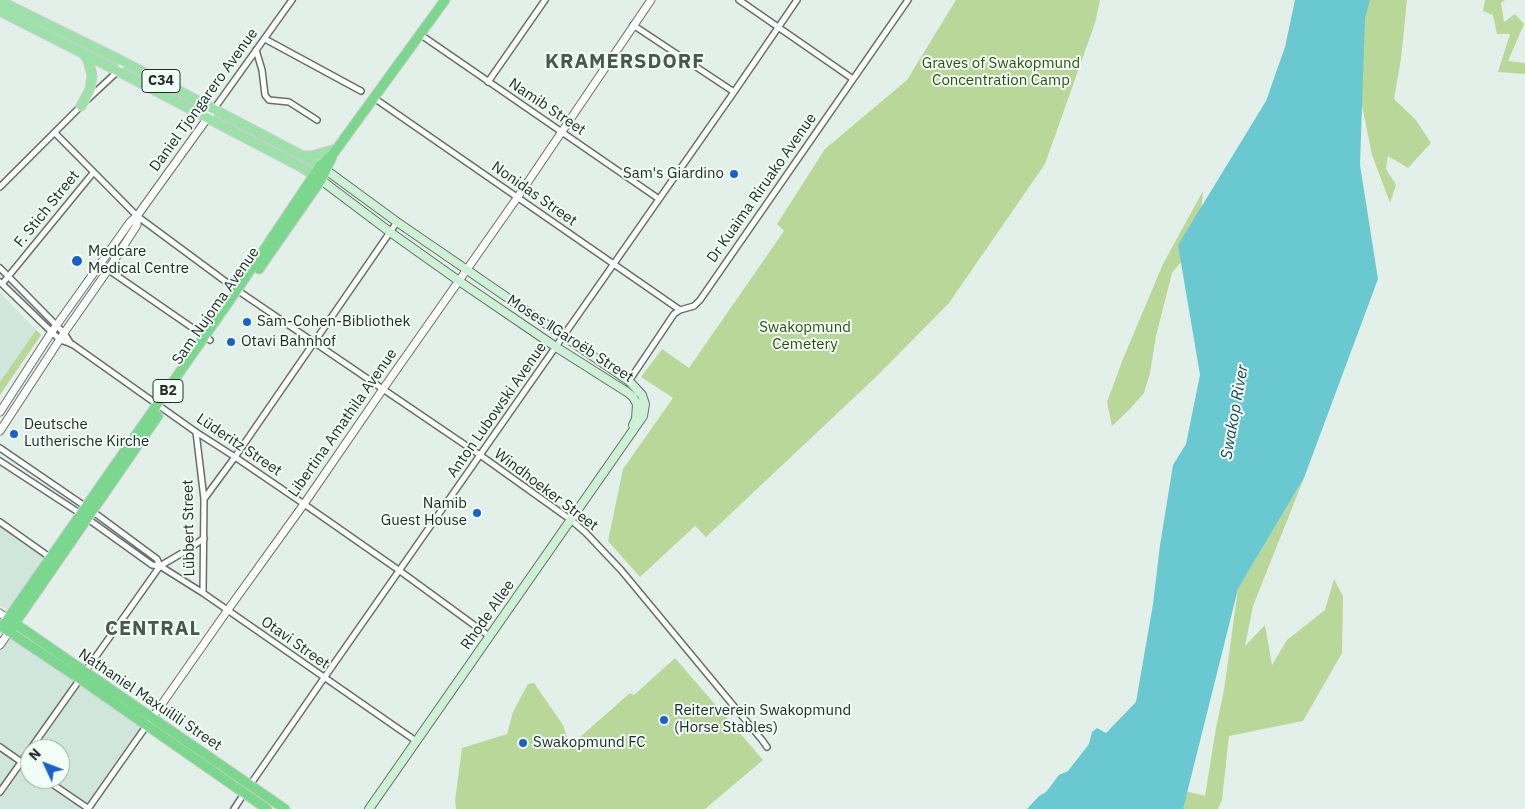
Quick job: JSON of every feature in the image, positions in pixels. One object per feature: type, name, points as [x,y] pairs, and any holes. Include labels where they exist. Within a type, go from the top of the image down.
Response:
[{"type":"highway","name":"Sam Nujoma Avenue","points":[[3,628],[8,618],[54,559],[240,292],[334,152],[445,0]]},
{"type":"highway","name":"Nathaniel Maxuilili Street","points":[[8,618],[147,725],[267,809]]},
{"type":"highway","name":"Nathaniel Maxuilili Street","points":[[3,628],[153,717],[285,809]]},
{"type":"main road","name":"Moses ǁGaroëb Street","points":[[0,1],[124,62],[323,168],[397,222],[629,381],[642,395],[645,404],[643,416],[629,436]]},
{"type":"main road","name":"Moses ǁGaroëb Street","points":[[0,11],[82,52],[318,177],[390,232],[459,281],[633,397],[637,404],[637,412],[629,436]]},
{"type":"main road","points":[[81,106],[90,90],[92,75],[88,60],[82,52]]},
{"type":"main road","points":[[301,155],[312,156],[334,152]]},
{"type":"main road","name":"Rhode Allee","points":[[369,809],[629,436]]},
{"type":"street","name":"Daniel Tjongarero Avenue","points":[[0,412],[51,333],[130,222],[138,216],[292,0]]},
{"type":"street","points":[[488,82],[545,0]]},
{"type":"street","name":"Libertina Amathila Avenue","points":[[89,809],[467,270],[651,0]]},
{"type":"street","points":[[739,0],[853,79]]},
{"type":"street","name":"Anton Lubowski Avenue","points":[[234,809],[797,0]]},
{"type":"street","name":"Dr Kuaima Riruako Avenue","points":[[629,381],[670,318],[680,310],[694,306],[700,300],[908,0]]},
{"type":"street","points":[[633,25],[734,92]]},
{"type":"street","name":"Namib Street","points":[[421,35],[659,200]]},
{"type":"street","points":[[265,39],[361,91]]},
{"type":"street","points":[[256,50],[262,70],[265,95],[269,100],[289,102],[317,120]]},
{"type":"street","points":[[0,187],[118,71],[124,62]]},
{"type":"street","name":"Nonidas Street","points":[[374,98],[680,310]]},
{"type":"street","name":"Windhoeker Street","points":[[55,132],[138,216],[240,292],[383,388],[586,532],[621,570],[767,747]]},
{"type":"street","name":"F. Stich Street","points":[[1,283],[93,172]]},
{"type":"street","name":"Daniel Tjongarero Avenue","points":[[0,431],[137,225],[138,216]]},
{"type":"street","points":[[204,499],[397,222]]},
{"type":"street","points":[[100,264],[207,339]]},
{"type":"street","name":"Lüderitz Street","points":[[0,268],[64,333],[72,344]]},
{"type":"street","name":"Lüderitz Street","points":[[1,283],[60,340],[72,344],[196,432],[400,571],[490,636]]},
{"type":"street","name":"Lübbert Street","points":[[196,432],[204,499],[202,593]]},
{"type":"street","name":"Otavi Street","points":[[0,448],[87,512],[152,564],[160,566],[202,593],[416,741]]},
{"type":"street","name":"Otavi Street","points":[[0,461],[87,512],[157,559],[160,566]]},
{"type":"street","points":[[0,522],[54,559]]},
{"type":"street","points":[[37,739],[160,566],[204,538]]},
{"type":"street","name":"Sam Nujoma Avenue","points":[[0,645],[3,628]]},
{"type":"street","points":[[0,747],[20,760]]},
{"type":"street","points":[[0,792],[20,762]]},
{"type":"street","points":[[60,789],[89,809]]},
{"type":"shaded area","points":[[0,293],[36,330],[0,382]]},
{"type":"shaded area","points":[[0,527],[45,558],[7,610],[0,605]]},
{"type":"shaded area","points":[[10,636],[143,727],[85,809],[0,809],[0,649]]},
{"type":"green space","name":"Swakopmund Cemetery","points":[[956,0],[1100,0],[1095,23],[1045,164],[949,303],[878,375],[706,537],[695,526],[640,577],[608,541],[623,469],[673,398],[641,377],[662,349],[689,368],[784,231],[777,224],[825,149],[907,80]]},
{"type":"green space","points":[[1366,0],[1407,0],[1401,59],[1394,99],[1416,120],[1431,143],[1408,168],[1388,156],[1386,169],[1396,185],[1390,203],[1372,155],[1356,76]]},
{"type":"green space","points":[[1485,0],[1505,0],[1501,3],[1504,22],[1515,14],[1524,24],[1508,61],[1525,63],[1525,74],[1498,72],[1510,34],[1497,34],[1493,15],[1483,11]]},
{"type":"green space","points":[[1203,191],[1200,222],[1194,246],[1172,273],[1144,393],[1112,426],[1107,402],[1123,359],[1163,264]]},
{"type":"green space","points":[[36,330],[41,335],[0,395],[0,382]]},
{"type":"green space","points":[[1304,478],[1253,606],[1245,646],[1265,625],[1272,665],[1287,640],[1325,610],[1334,579],[1343,596],[1342,653],[1303,721],[1229,736],[1222,800],[1218,809],[1149,809],[1169,787],[1205,796],[1224,690],[1238,589]]},
{"type":"green space","name":"Reiterverein Swakopmund (Horse Stables)","points":[[675,658],[763,760],[705,809],[456,809],[455,801],[462,748],[507,734],[513,712],[528,684],[534,683],[563,725],[567,737],[564,751],[630,693],[634,695]]},
{"type":"water","name":"Swakop River","points":[[1295,0],[1370,0],[1365,18],[1360,165],[1378,279],[1304,478],[1238,589],[1183,809],[1027,809],[1039,796],[1046,792],[1059,775],[1068,771],[1089,744],[1092,732],[1097,728],[1106,733],[1136,702],[1153,604],[1173,465],[1186,444],[1200,375],[1178,245],[1266,101],[1285,47]]},
{"type":"place","name":"Sam's Giardino","points":[[734,174]]},
{"type":"place","name":"Medcare Medical Centre","points":[[77,261]]},
{"type":"place","name":"Sam-Cohen-Bibliothek","points":[[247,322]]},
{"type":"place","name":"Otavi Bahnhof","points":[[231,342]]},
{"type":"place","name":"Deutsche Lutherische Kirche","points":[[14,434]]},
{"type":"place","name":"Namib Guest House","points":[[477,513]]},
{"type":"place","name":"Reiterverein Swakopmund (Horse Stables)","points":[[664,720]]},
{"type":"place","name":"Swakopmund FC","points":[[523,743]]},
{"type":"district","name":"KRAMERSDORF","points":[[625,62]]},
{"type":"district","name":"CENTRAL","points":[[153,629]]},
{"type":"park label","name":"Graves of Swakopmund Concentration Camp","points":[[1001,72]]}]
